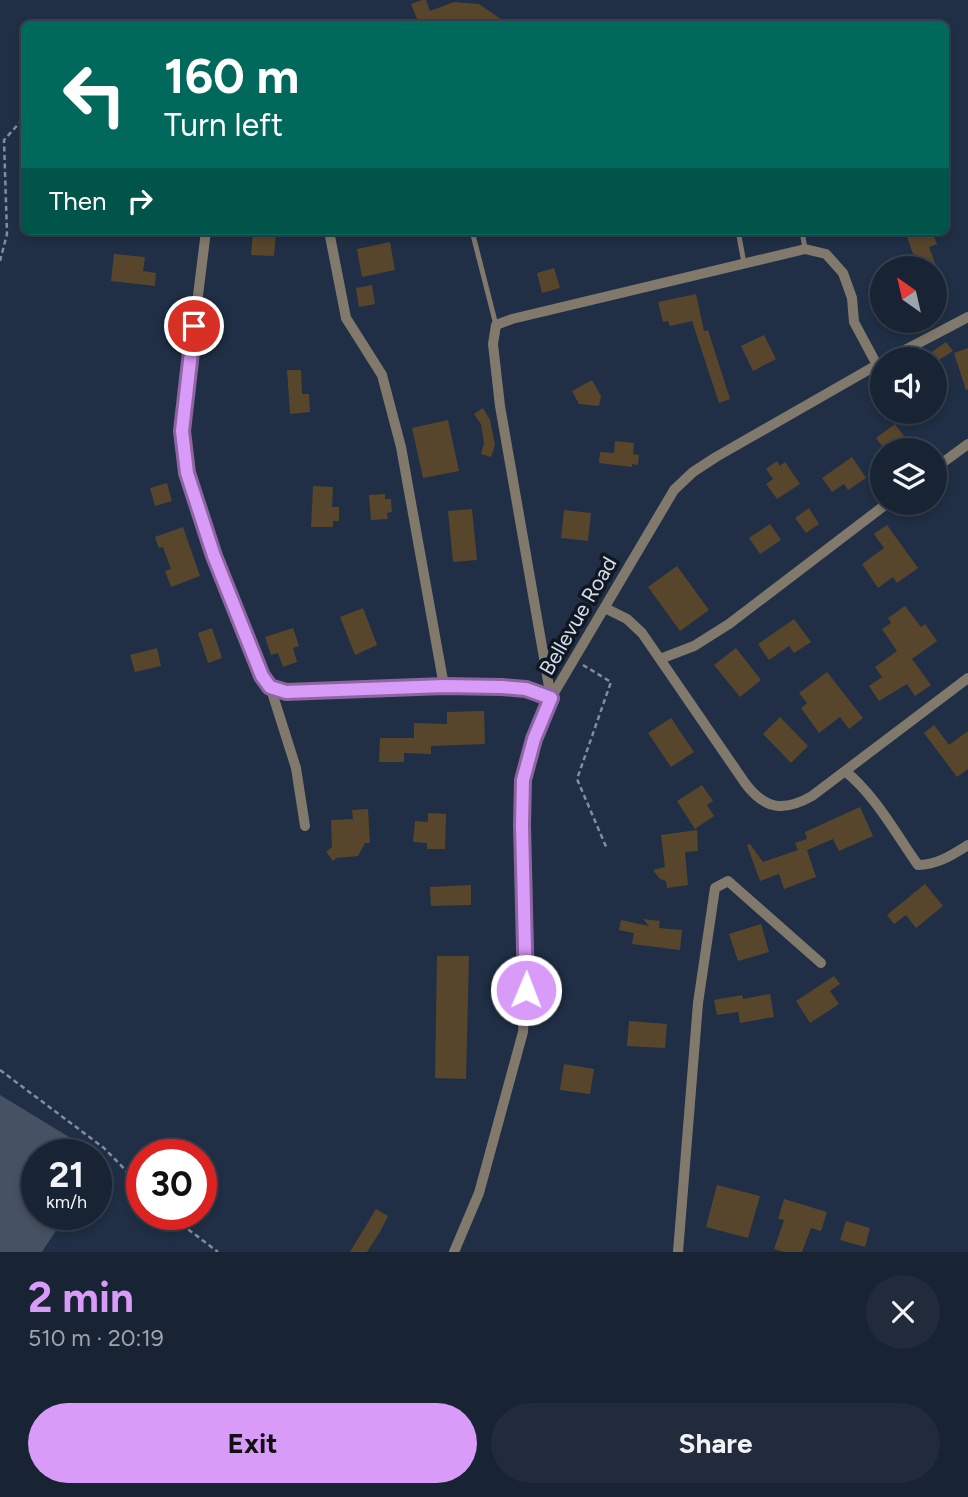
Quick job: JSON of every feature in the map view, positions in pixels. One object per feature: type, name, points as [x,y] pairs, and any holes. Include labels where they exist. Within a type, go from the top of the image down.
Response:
[{"type":"street","points":[[206,235],[182,431],[187,473],[224,582],[262,676],[270,687],[296,768],[305,826]]},
{"type":"street","points":[[329,235],[346,317],[382,375],[401,447],[444,686]]},
{"type":"street","points":[[270,687],[286,692],[444,686],[526,689],[551,698],[500,406],[493,344],[496,325],[512,318],[805,249],[826,254],[844,273],[852,298],[854,322],[870,347]]},
{"type":"street","points":[[911,347],[968,317]]},
{"type":"street","name":"Bellevue Road","points":[[454,1252],[479,1193],[523,1032],[527,969],[523,891],[523,780],[534,739],[551,698],[674,490],[693,472],[870,369]]},
{"type":"street","points":[[947,459],[968,444]]},
{"type":"street","points":[[660,659],[694,646],[729,624],[872,515]]},
{"type":"street","points":[[605,608],[627,619],[642,633],[754,796],[768,804],[794,806],[968,678]]},
{"type":"street","points":[[845,771],[854,778],[918,865],[928,865],[950,857],[968,845]]},
{"type":"street","points":[[678,1252],[698,1003],[715,888],[728,881],[821,963]]},
{"type":"lane","points":[[473,235],[496,325]]},
{"type":"lane","points":[[738,235],[744,264]]},
{"type":"lane","points":[[803,235],[805,249]]},
{"type":"path","points":[[0,261],[7,234],[4,140],[21,121]]},
{"type":"path","points":[[574,660],[611,682],[577,779],[607,849]]},
{"type":"path","points":[[0,1070],[104,1148],[126,1171]]},
{"type":"path","points":[[189,1230],[218,1252]]},
{"type":"shaded area","points":[[0,1095],[72,1139],[21,1139],[21,1230],[56,1230],[42,1252],[0,1252]]},
{"type":"building","points":[[426,0],[430,11],[454,2],[479,4],[504,21],[418,21],[411,4]]},
{"type":"building","points":[[253,235],[276,235],[274,256],[251,255]]},
{"type":"building","points":[[906,235],[934,235],[937,244],[929,247],[932,256],[914,256]]},
{"type":"building","points":[[390,242],[395,270],[362,277],[357,249]]},
{"type":"building","points":[[114,254],[145,257],[143,271],[156,273],[155,286],[111,281]]},
{"type":"building","points":[[554,268],[560,288],[542,293],[537,273]]},
{"type":"building","points":[[372,285],[375,304],[359,307],[356,288]]},
{"type":"building","points":[[696,294],[704,331],[708,330],[730,399],[719,403],[692,321],[670,326],[668,321],[663,322],[658,302]]},
{"type":"building","points":[[764,335],[776,359],[753,371],[741,346]]},
{"type":"building","points":[[946,342],[953,351],[947,355],[947,347],[939,347]]},
{"type":"building","points":[[968,348],[968,389],[966,390],[954,353]]},
{"type":"building","points":[[287,370],[301,370],[302,394],[309,394],[310,412],[290,414]]},
{"type":"building","points":[[592,380],[601,396],[599,406],[579,404],[572,391]]},
{"type":"building","points":[[483,408],[490,420],[495,445],[491,457],[481,454],[484,443],[481,424],[474,414]]},
{"type":"building","points":[[448,420],[459,471],[423,478],[412,428]]},
{"type":"building","points":[[895,424],[905,438],[876,438]]},
{"type":"building","points":[[615,441],[634,443],[633,454],[639,455],[638,465],[632,464],[632,467],[599,463],[600,452],[614,453]]},
{"type":"building","points":[[852,457],[866,478],[848,490],[844,484],[832,492],[822,478]]},
{"type":"building","points":[[777,461],[780,466],[785,462],[800,484],[777,499],[766,484],[773,479],[766,469]]},
{"type":"building","points":[[167,483],[172,501],[155,506],[150,488]]},
{"type":"building","points":[[313,486],[333,487],[332,507],[339,507],[339,521],[333,521],[333,527],[311,527]]},
{"type":"building","points":[[385,494],[385,499],[391,499],[392,512],[387,513],[388,519],[371,520],[369,495]]},
{"type":"building","points":[[809,508],[819,524],[806,533],[795,518]]},
{"type":"building","points":[[472,509],[477,560],[453,562],[448,511]]},
{"type":"building","points":[[564,510],[591,513],[588,541],[561,538]]},
{"type":"building","points":[[770,524],[781,540],[760,554],[749,538]]},
{"type":"building","points":[[887,525],[918,568],[897,583],[893,577],[878,588],[862,564],[884,548],[874,534]]},
{"type":"building","points":[[183,527],[200,576],[171,587],[165,571],[171,569],[163,547],[159,548],[155,537]]},
{"type":"building","points":[[677,566],[709,610],[680,631],[648,587]]},
{"type":"building","points":[[905,606],[921,627],[925,624],[937,641],[912,659],[931,685],[915,696],[907,684],[879,701],[869,686],[882,677],[875,667],[897,651],[882,629],[891,623],[888,618]]},
{"type":"building","points":[[363,608],[377,645],[355,655],[340,617]]},
{"type":"building","points":[[794,619],[811,642],[794,653],[789,646],[769,660],[758,644]]},
{"type":"building","points":[[212,628],[222,658],[208,663],[198,633]]},
{"type":"building","points":[[293,628],[299,646],[293,648],[297,662],[283,667],[278,653],[271,655],[265,637]]},
{"type":"building","points":[[157,648],[161,666],[135,672],[130,655]]},
{"type":"building","points":[[736,648],[761,680],[740,697],[714,665]]},
{"type":"building","points":[[827,672],[863,718],[849,729],[840,717],[819,733],[801,708],[807,703],[799,693]]},
{"type":"building","points":[[484,711],[485,744],[431,746],[431,754],[404,753],[404,762],[379,762],[380,738],[414,738],[414,723],[447,724],[447,712]]},
{"type":"building","points":[[780,717],[808,746],[791,763],[763,734]]},
{"type":"building","points":[[671,718],[694,752],[671,767],[648,733]]},
{"type":"building","points":[[934,725],[949,745],[968,731],[968,769],[957,777],[924,733]]},
{"type":"building","points":[[702,785],[713,801],[707,805],[714,816],[695,829],[677,801]]},
{"type":"building","points":[[860,807],[873,836],[839,851],[833,839],[807,850],[816,877],[784,889],[779,874],[760,881],[747,845],[750,844],[763,862],[798,850],[795,843],[807,839],[805,832]]},
{"type":"building","points":[[368,809],[370,843],[365,843],[358,856],[336,858],[333,861],[326,852],[332,847],[331,820],[353,819],[352,810]]},
{"type":"building","points":[[428,813],[446,814],[445,849],[427,849],[427,843],[413,842],[415,821],[428,822]]},
{"type":"building","points":[[697,830],[698,851],[685,852],[688,885],[667,888],[666,881],[660,879],[653,870],[665,867],[661,835]]},
{"type":"building","points":[[925,884],[943,906],[916,928],[906,915],[894,924],[887,915]]},
{"type":"building","points":[[471,885],[471,905],[431,906],[430,887]]},
{"type":"building","points":[[643,919],[660,921],[659,928],[682,930],[680,950],[632,944],[634,933],[619,930],[621,920],[649,926]]},
{"type":"building","points":[[761,924],[769,952],[738,961],[729,934]]},
{"type":"building","points":[[437,956],[469,956],[466,1079],[435,1078]]},
{"type":"building","points":[[834,976],[840,984],[830,991],[839,1004],[810,1023],[796,1001]]},
{"type":"building","points":[[770,994],[774,1017],[740,1023],[738,1012],[717,1015],[714,1000]]},
{"type":"building","points":[[629,1021],[667,1024],[665,1048],[627,1046]]},
{"type":"building","points":[[564,1064],[594,1069],[590,1094],[560,1090]]},
{"type":"building","points":[[717,1185],[760,1196],[748,1238],[706,1227]]},
{"type":"building","points":[[784,1199],[827,1212],[821,1231],[811,1228],[802,1252],[774,1249],[784,1220],[778,1219]]},
{"type":"building","points":[[376,1209],[388,1216],[380,1232],[367,1252],[350,1252]]},
{"type":"building","points":[[846,1221],[870,1228],[865,1247],[840,1240]]},
{"type":"route","points":[[194,326],[182,431],[187,473],[214,556],[262,676],[270,687],[286,692],[444,686],[502,687],[526,689],[551,698],[534,739],[523,780],[526,990]]}]
